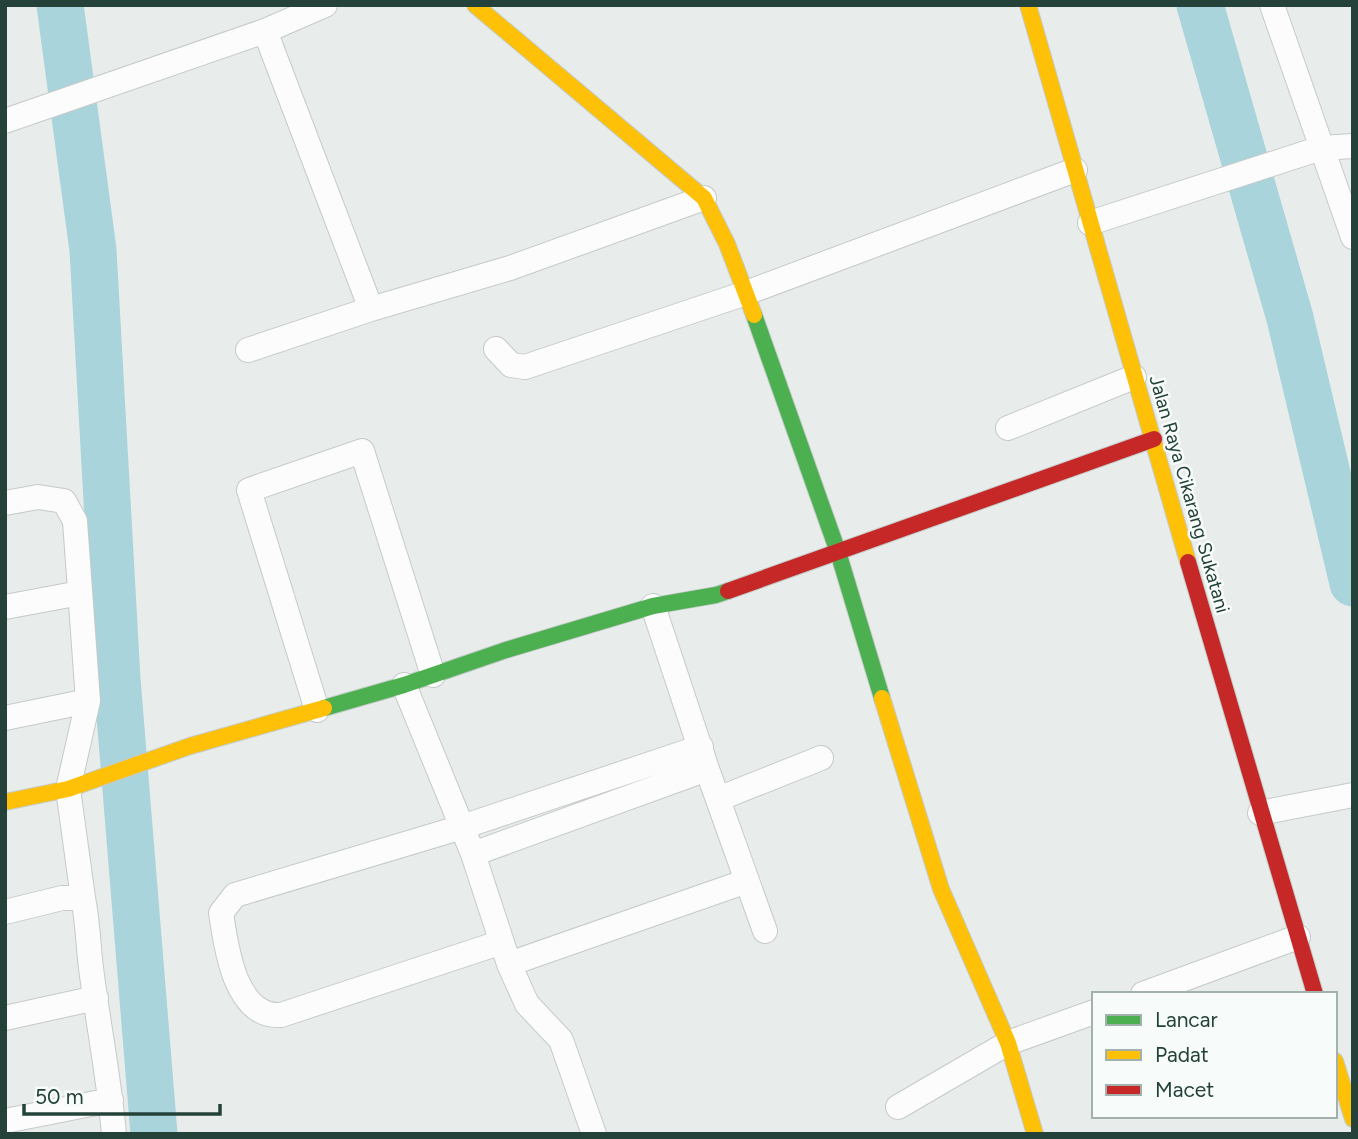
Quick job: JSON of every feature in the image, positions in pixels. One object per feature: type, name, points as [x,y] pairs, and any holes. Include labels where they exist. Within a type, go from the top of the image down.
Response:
[{"type":"street","points":[[12,119],[265,31],[325,5]]},
{"type":"street","points":[[475,5],[704,198],[727,244],[838,552],[942,889],[1008,1043],[1035,1134]]},
{"type":"street","name":"Jalan Raya Cikarang Sukatani","points":[[1028,5],[1260,813],[1314,992]]},
{"type":"street","points":[[1272,5],[1353,237]]},
{"type":"street","points":[[265,31],[371,309]]},
{"type":"street","points":[[1090,223],[1321,148],[1353,146]]},
{"type":"street","points":[[496,349],[511,365],[525,367],[746,293],[1075,170]]},
{"type":"street","points":[[248,350],[371,309],[510,268],[704,198]]},
{"type":"street","points":[[1008,428],[1134,377]]},
{"type":"street","points":[[5,802],[68,789],[190,746],[404,685],[506,650],[653,606],[716,594],[1154,439]]},
{"type":"street","points":[[317,709],[248,490],[362,451],[433,675]]},
{"type":"street","points":[[5,503],[38,497],[65,501],[75,521],[88,701],[68,789],[89,923],[91,968],[114,1134]]},
{"type":"street","points":[[5,607],[80,593]]},
{"type":"street","points":[[653,606],[765,931]]},
{"type":"street","points":[[404,685],[473,853],[506,953],[527,1004],[561,1040],[594,1134]]},
{"type":"street","points":[[5,718],[88,701]]},
{"type":"street","points":[[704,758],[234,895],[221,912],[235,978],[245,999],[256,1009],[272,1016],[281,1015],[506,953],[747,881]]},
{"type":"street","points":[[473,853],[704,758]]},
{"type":"street","points":[[718,799],[821,758]]},
{"type":"street","points":[[1260,813],[1348,796]]},
{"type":"street","points":[[5,912],[62,898],[83,898]]},
{"type":"street","points":[[1148,992],[1298,937]]},
{"type":"street","points":[[5,1018],[96,998]]},
{"type":"street","points":[[898,1107],[1008,1043],[1092,1013]]},
{"type":"street","points":[[1337,1067],[1353,1119]]},
{"type":"street","points":[[5,1121],[111,1100]]},
{"type":"waterway","points":[[60,5],[93,250],[117,679],[154,1134]]},
{"type":"waterway","points":[[1200,5],[1290,318],[1353,583]]},
{"type":"traffic: fast","points":[[754,315],[838,552],[882,698]]},
{"type":"traffic: fast","points":[[324,708],[653,606],[728,591]]},
{"type":"traffic: slow","points":[[475,5],[704,198],[727,244],[754,315]]},
{"type":"traffic: slow","points":[[1028,5],[1188,562]]},
{"type":"traffic: slow","points":[[882,698],[941,889],[1008,1043],[1035,1134]]},
{"type":"traffic: slow","points":[[5,802],[68,789],[190,746],[324,708]]},
{"type":"traffic: slow","points":[[1337,1067],[1353,1119]]},
{"type":"traffic: jam","points":[[728,591],[1154,439]]},
{"type":"traffic: jam","points":[[1188,562],[1314,992]]}]
